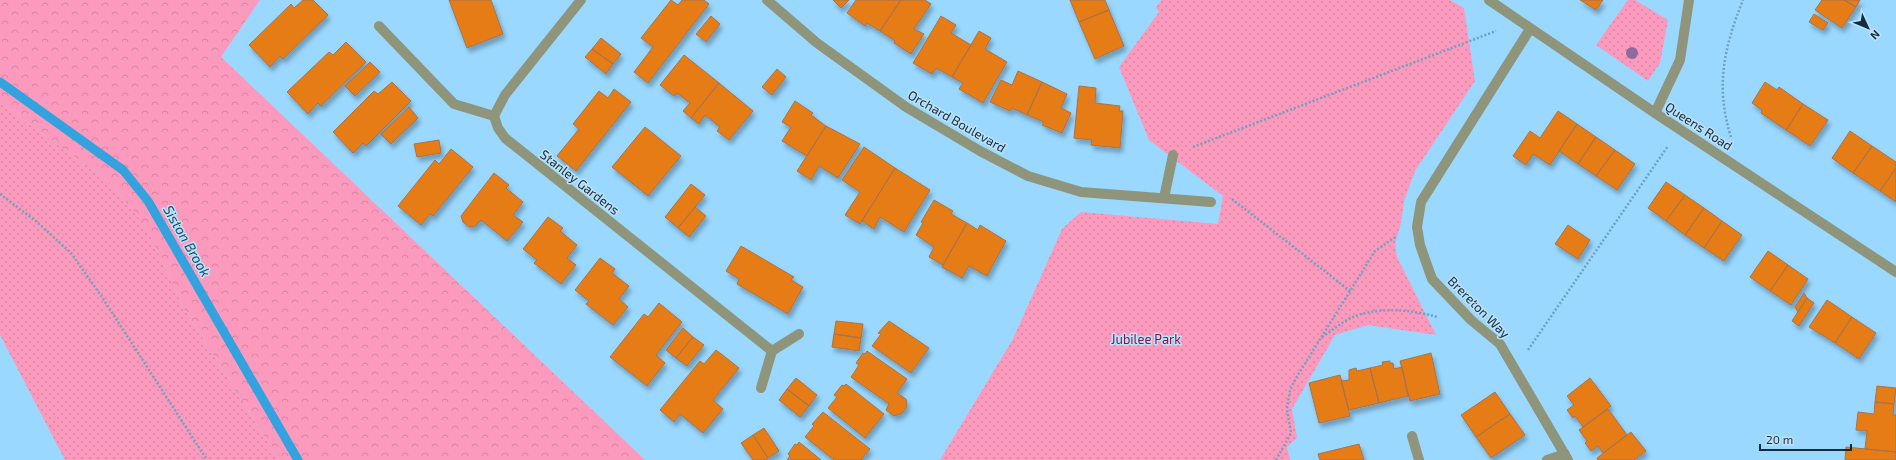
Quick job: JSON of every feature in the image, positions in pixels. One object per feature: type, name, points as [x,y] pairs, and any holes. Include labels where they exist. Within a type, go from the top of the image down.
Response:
[{"type":"street","points":[[379,26],[454,104],[494,116],[505,95],[580,0]]},
{"type":"street","name":"Orchard Boulevard","points":[[767,0],[817,43],[906,107],[980,151],[1028,176],[1081,192],[1211,202]]},
{"type":"street","name":"Queens Road","points":[[1489,0],[1655,113],[1896,272]]},
{"type":"street","points":[[1655,113],[1680,60],[1689,0]]},
{"type":"street","name":"Brereton Way","points":[[1530,29],[1421,202],[1417,227],[1420,245],[1432,279],[1471,320],[1500,344],[1516,369],[1566,457],[1547,460]]},
{"type":"street","name":"Stanley Gardens","points":[[494,116],[498,128],[505,138],[772,351]]},
{"type":"street","points":[[1164,198],[1173,155]]},
{"type":"street","points":[[761,388],[772,351],[799,334]]},
{"type":"street","points":[[1412,436],[1419,460]]},
{"type":"path","points":[[1742,170],[1726,122],[1722,73],[1730,31],[1743,0]]},
{"type":"path","points":[[1173,155],[1521,21]]},
{"type":"path","points":[[1516,369],[1679,129]]},
{"type":"path","points":[[0,194],[37,222],[71,253],[102,296],[207,460]]},
{"type":"path","points":[[1227,195],[1350,292]]},
{"type":"path","points":[[1276,460],[1291,433],[1287,409],[1290,390],[1320,339],[1375,251],[1394,237],[1417,227]]},
{"type":"path","points":[[1320,339],[1353,317],[1384,310],[1416,311],[1440,317],[1471,320]]},
{"type":"green space","points":[[0,0],[260,0],[221,57],[645,460],[279,460],[183,307],[147,228],[111,183],[0,103]]},
{"type":"green space","name":"Jubilee Park","points":[[1161,0],[1450,0],[1464,8],[1475,81],[1415,171],[1404,201],[1401,223],[1395,244],[1397,257],[1436,335],[1368,325],[1335,335],[1292,409],[1297,438],[1287,447],[1290,460],[940,460],[1013,339],[1062,229],[1081,212],[1218,224],[1223,196],[1149,140],[1119,67],[1159,12],[1156,8]]},
{"type":"green space","points":[[1628,0],[1635,0],[1668,20],[1660,63],[1648,81],[1596,45]]},
{"type":"green space","points":[[0,103],[111,183],[147,228],[183,307],[279,460],[65,460],[0,335]]},
{"type":"building","points":[[303,0],[313,0],[328,15],[283,59],[280,56],[270,67],[249,45],[291,4],[294,8]]},
{"type":"building","points":[[449,0],[491,0],[503,34],[467,48]]},
{"type":"building","points":[[671,0],[678,5],[682,0],[704,0],[709,4],[648,83],[634,72],[653,47],[641,38]]},
{"type":"building","points":[[833,0],[849,0],[841,8]]},
{"type":"building","points":[[856,0],[901,0],[880,31],[867,23],[865,26],[847,13]]},
{"type":"building","points":[[901,0],[925,0],[931,4],[914,29],[924,34],[911,54],[894,43],[895,41],[880,31]]},
{"type":"building","points":[[1070,0],[1105,0],[1109,10],[1079,22]]},
{"type":"building","points":[[1580,0],[1603,0],[1596,10]]},
{"type":"building","points":[[1822,0],[1844,0],[1856,7],[1842,28],[1815,10]]},
{"type":"building","points":[[1844,0],[1860,0],[1856,7]]},
{"type":"building","points":[[1109,10],[1124,46],[1095,59],[1079,22]]},
{"type":"building","points":[[1814,14],[1828,23],[1823,30],[1809,22]]},
{"type":"building","points":[[711,16],[720,24],[706,42],[696,34]]},
{"type":"building","points":[[941,16],[956,25],[951,33],[971,45],[952,77],[936,68],[932,74],[913,63]]},
{"type":"building","points":[[979,31],[991,38],[985,49],[1007,62],[983,103],[959,89],[963,83],[952,77]]},
{"type":"building","points":[[601,38],[621,54],[613,64],[592,49]]},
{"type":"building","points":[[346,42],[366,62],[321,106],[318,103],[308,114],[287,92],[329,52],[333,55]]},
{"type":"building","points":[[592,49],[613,64],[606,74],[585,57]]},
{"type":"building","points":[[684,55],[719,83],[691,118],[683,111],[690,103],[677,93],[674,96],[660,85]]},
{"type":"building","points":[[370,62],[380,72],[355,96],[345,86]]},
{"type":"building","points":[[777,69],[786,77],[772,95],[762,87]]},
{"type":"building","points":[[1018,71],[1042,82],[1027,115],[1012,108],[1010,111],[990,102],[1001,80],[1012,85]]},
{"type":"building","points":[[392,82],[411,101],[366,146],[363,143],[353,153],[333,132],[374,91],[378,94]]},
{"type":"building","points":[[1042,82],[1067,94],[1061,108],[1071,113],[1062,133],[1042,125],[1044,122],[1027,115]]},
{"type":"building","points":[[1765,82],[1777,90],[1779,87],[1803,104],[1786,130],[1761,113],[1762,110],[1752,103]]},
{"type":"building","points":[[719,83],[753,111],[729,140],[717,131],[720,127],[705,115],[699,124],[691,118]]},
{"type":"building","points":[[1079,86],[1096,88],[1095,103],[1120,106],[1119,111],[1123,111],[1120,148],[1091,145],[1092,140],[1074,138]]},
{"type":"building","points":[[614,89],[631,102],[576,171],[557,156],[579,129],[573,124],[599,91],[608,98]]},
{"type":"building","points":[[795,101],[813,113],[811,115],[826,126],[807,156],[782,141],[791,127],[782,122]]},
{"type":"building","points":[[1803,104],[1828,120],[1810,146],[1786,130]]},
{"type":"building","points":[[409,107],[418,118],[391,144],[381,134]]},
{"type":"building","points":[[1558,111],[1577,124],[1550,165],[1533,154],[1526,165],[1513,156],[1530,131],[1540,138]]},
{"type":"building","points":[[1577,124],[1596,137],[1578,164],[1559,151]]},
{"type":"building","points":[[826,126],[860,144],[838,178],[819,166],[811,180],[797,171]]},
{"type":"building","points":[[645,127],[681,156],[648,196],[612,167]]},
{"type":"building","points":[[1850,131],[1872,146],[1853,173],[1832,158]]},
{"type":"building","points":[[1596,137],[1615,150],[1596,176],[1578,164]]},
{"type":"building","points":[[439,140],[441,153],[417,157],[414,144]]},
{"type":"building","points":[[1872,146],[1896,162],[1896,168],[1880,191],[1853,173]]},
{"type":"building","points":[[864,147],[895,168],[860,224],[845,215],[860,192],[842,180]]},
{"type":"building","points":[[451,149],[473,167],[433,216],[430,214],[421,225],[398,206],[435,160],[439,164]]},
{"type":"building","points":[[1615,150],[1635,164],[1617,190],[1596,176]]},
{"type":"building","points":[[895,168],[930,190],[904,232],[880,217],[874,229],[862,221]]},
{"type":"building","points":[[1896,168],[1896,202],[1880,191]]},
{"type":"building","points":[[494,173],[509,185],[506,188],[523,202],[513,215],[523,222],[507,241],[481,220],[475,226],[469,227],[463,222],[461,216]]},
{"type":"building","points":[[1666,182],[1685,195],[1666,221],[1648,208]]},
{"type":"building","points":[[691,184],[705,195],[678,228],[665,217]]},
{"type":"building","points":[[1685,195],[1704,208],[1685,235],[1666,221]]},
{"type":"building","points":[[934,200],[953,211],[951,214],[967,223],[943,265],[929,257],[934,247],[916,235],[923,223],[921,222]]},
{"type":"building","points":[[695,207],[706,216],[689,237],[678,228]]},
{"type":"building","points":[[1704,208],[1722,221],[1704,248],[1685,235]]},
{"type":"building","points":[[548,217],[563,228],[560,231],[577,245],[567,258],[576,265],[561,284],[534,263],[537,260],[523,249]]},
{"type":"building","points":[[1722,221],[1742,235],[1724,261],[1704,248]]},
{"type":"building","points":[[967,223],[978,230],[980,225],[1006,241],[987,276],[969,266],[962,278],[942,267]]},
{"type":"building","points":[[1568,225],[1590,240],[1578,259],[1555,244]]},
{"type":"building","points":[[741,246],[794,277],[791,280],[803,287],[788,314],[737,284],[739,279],[726,271]]},
{"type":"building","points":[[1768,251],[1788,265],[1770,291],[1750,277]]},
{"type":"building","points":[[600,258],[615,269],[612,273],[629,286],[619,299],[628,307],[613,325],[586,304],[589,301],[575,290]]},
{"type":"building","points":[[1788,265],[1808,279],[1791,305],[1770,291]]},
{"type":"building","points":[[1804,293],[1807,298],[1798,312],[1795,307]]},
{"type":"building","points":[[1807,298],[1814,303],[1799,326],[1792,321]]},
{"type":"building","points":[[1827,300],[1852,317],[1835,343],[1809,327]]},
{"type":"building","points":[[659,303],[682,322],[656,355],[665,363],[647,386],[610,357],[644,314],[648,317]]},
{"type":"building","points":[[1852,317],[1876,333],[1859,359],[1835,343]]},
{"type":"building","points":[[836,321],[863,324],[861,338],[834,334]]},
{"type":"building","points":[[889,321],[929,348],[911,373],[872,346],[881,334],[878,333]]},
{"type":"building","points":[[683,328],[693,337],[676,358],[666,350]]},
{"type":"building","points":[[834,334],[861,338],[859,351],[832,347]]},
{"type":"building","points":[[693,337],[704,345],[687,366],[676,358]]},
{"type":"building","points":[[716,350],[739,368],[713,400],[723,409],[703,433],[680,414],[674,422],[660,410],[700,361],[704,364]]},
{"type":"building","points":[[867,351],[907,379],[897,393],[906,399],[907,407],[901,414],[894,416],[886,410],[889,404],[851,377],[859,365],[856,363],[863,353],[865,354]]},
{"type":"building","points":[[1431,353],[1440,394],[1410,401],[1400,361]]},
{"type":"building","points":[[1390,361],[1390,363],[1393,363],[1394,369],[1402,367],[1408,396],[1379,403],[1370,368],[1383,365],[1382,362]]},
{"type":"building","points":[[1356,368],[1357,371],[1370,368],[1379,403],[1349,410],[1341,381],[1349,380],[1349,370]]},
{"type":"building","points":[[1340,375],[1350,416],[1319,423],[1309,383]]},
{"type":"building","points":[[796,378],[817,395],[809,406],[787,389]]},
{"type":"building","points":[[1590,378],[1611,406],[1583,427],[1575,416],[1573,418],[1567,410],[1574,405],[1567,396]]},
{"type":"building","points":[[846,384],[884,414],[865,438],[828,408],[837,397],[834,395],[842,385],[844,386]]},
{"type":"building","points":[[1877,386],[1896,388],[1894,404],[1875,402]]},
{"type":"building","points":[[787,389],[809,406],[800,417],[779,400]]},
{"type":"building","points":[[1495,392],[1510,414],[1476,437],[1461,415]]},
{"type":"building","points":[[1875,402],[1894,404],[1893,415],[1896,415],[1896,452],[1865,449],[1867,431],[1856,430],[1858,412],[1874,414]]},
{"type":"building","points":[[1608,409],[1627,435],[1603,453],[1598,446],[1591,451],[1585,443],[1587,441],[1579,430]]},
{"type":"building","points":[[823,412],[870,449],[861,460],[834,460],[805,437],[814,426],[812,424]]},
{"type":"building","points":[[1510,414],[1525,435],[1491,458],[1476,437]]},
{"type":"building","points":[[764,428],[779,451],[768,458],[753,435]]},
{"type":"building","points":[[1631,432],[1646,451],[1634,460],[1598,460],[1597,458]]},
{"type":"building","points":[[753,435],[768,458],[766,460],[753,460],[741,443]]},
{"type":"building","points":[[799,442],[821,460],[787,460],[790,456],[788,454],[795,444],[797,445]]},
{"type":"building","points":[[1359,444],[1364,460],[1320,460],[1318,454]]},
{"type":"building","points":[[1846,447],[1896,452],[1896,460],[1845,460]]},
{"type":"waterway","name":"Siston Brook","points":[[0,82],[123,170],[148,201],[298,460]]}]
